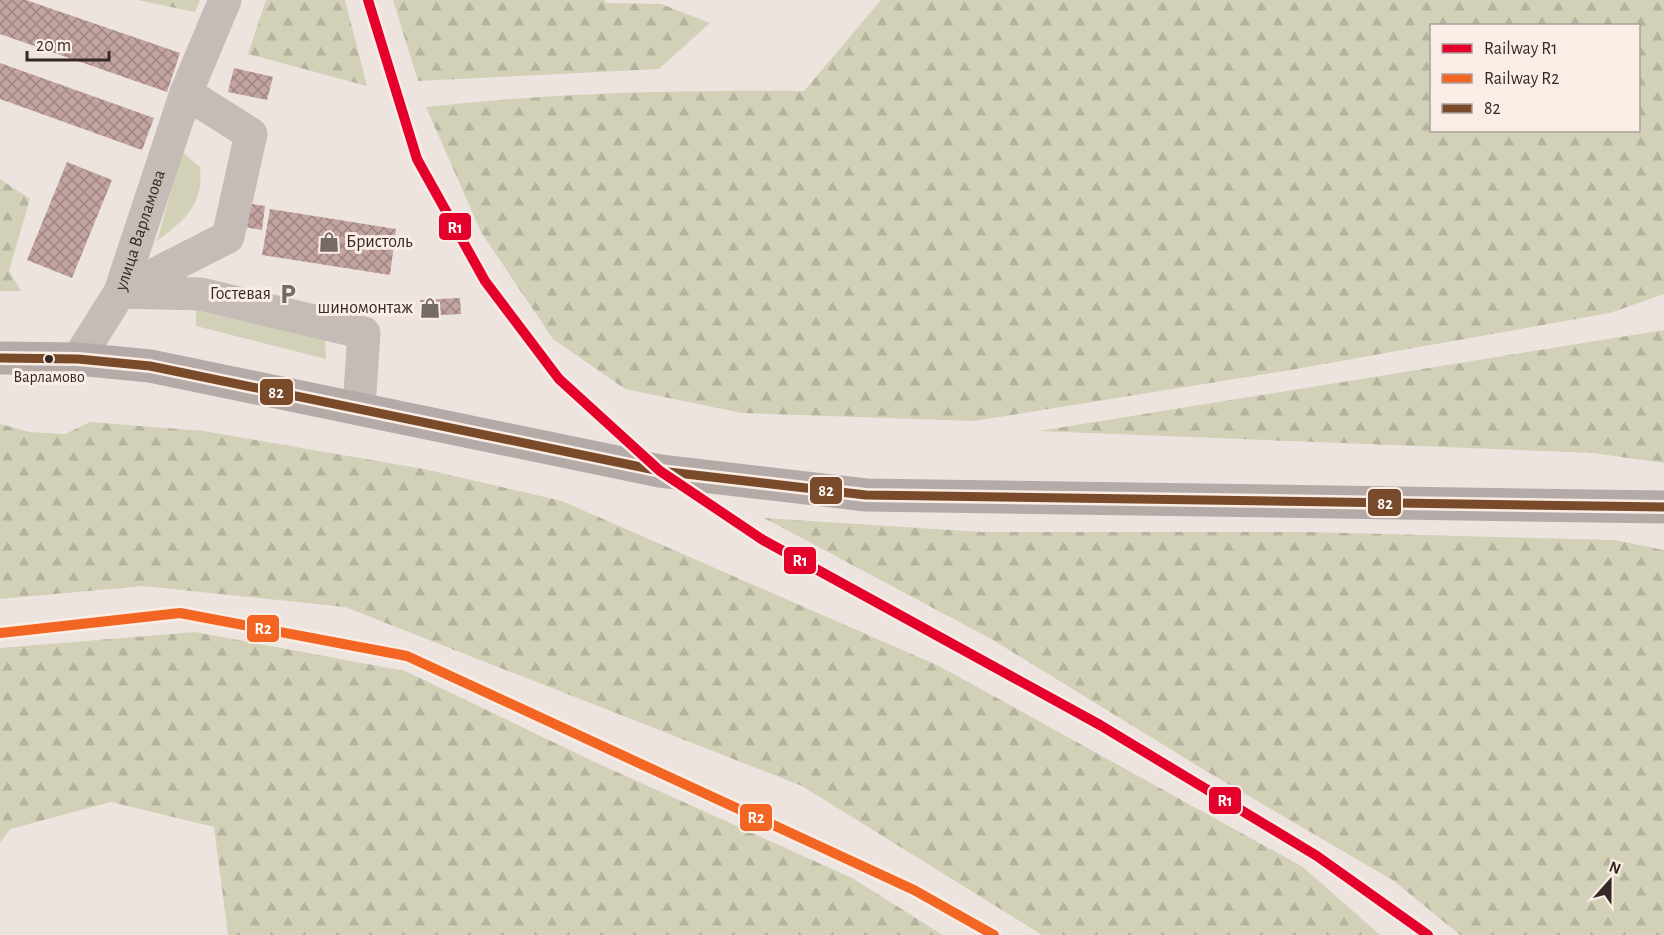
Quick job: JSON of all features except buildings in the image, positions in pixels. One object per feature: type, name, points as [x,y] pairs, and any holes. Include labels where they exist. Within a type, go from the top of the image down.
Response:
[{"type":"main road","points":[[0,358],[78,359],[150,366],[359,407],[660,471],[866,495],[1664,507]]},
{"type":"lane","name":"улица Варламова","points":[[78,359],[120,292],[186,93],[225,0]]},
{"type":"lane","points":[[120,292],[228,237],[251,134],[186,93]]},
{"type":"lane","points":[[120,292],[201,294],[364,333],[359,407]]},
{"type":"green space","points":[[137,0],[200,0],[195,12]]},
{"type":"green space","points":[[266,0],[345,0],[367,86],[248,54]]},
{"type":"green space","points":[[393,0],[605,0],[606,3],[661,4],[710,23],[659,69],[418,81]]},
{"type":"green space","points":[[881,0],[1664,0],[1664,294],[1610,313],[1296,369],[974,421],[742,413],[625,389],[553,339],[481,232],[426,107],[520,98],[709,91],[804,91]]},
{"type":"green space","points":[[182,152],[200,167],[199,192],[184,219],[157,241]]},
{"type":"green space","points":[[0,179],[30,199],[9,271],[21,291],[0,291]]},
{"type":"green space","points":[[196,306],[325,339],[326,359],[196,326]]},
{"type":"green space","points":[[1664,330],[1664,463],[1592,453],[1039,431]]},
{"type":"green space","points":[[90,422],[204,431],[424,469],[562,501],[939,666],[1303,867],[1380,935],[1042,935],[802,786],[345,607],[143,586],[0,599],[0,424],[30,432],[65,434]]},
{"type":"green space","points":[[764,518],[982,532],[1309,532],[1614,540],[1664,550],[1664,935],[1460,935],[1394,881],[1206,771],[993,640]]},
{"type":"green space","points":[[195,632],[405,671],[599,764],[852,878],[943,935],[228,935],[214,827],[111,802],[10,829],[0,843],[0,648]]},
{"type":"rail line","name":"R1","points":[[368,0],[417,159],[485,281],[559,379],[660,471],[763,540],[1100,725],[1317,856],[1428,935]]},
{"type":"rail line","name":"R2","points":[[0,633],[180,613],[407,656],[914,890],[994,935]]},
{"type":"transit line","name":"82","points":[[0,358],[78,359],[150,366],[660,471],[866,495],[1664,507]]},
{"type":"place","name":"Бристоль","points":[[329,242]]},
{"type":"place","name":"Гостевая","points":[[288,294]]},
{"type":"place","name":"шиномонтаж","points":[[430,308]]},
{"type":"place","name":"Варламово","points":[[49,359]]}]
